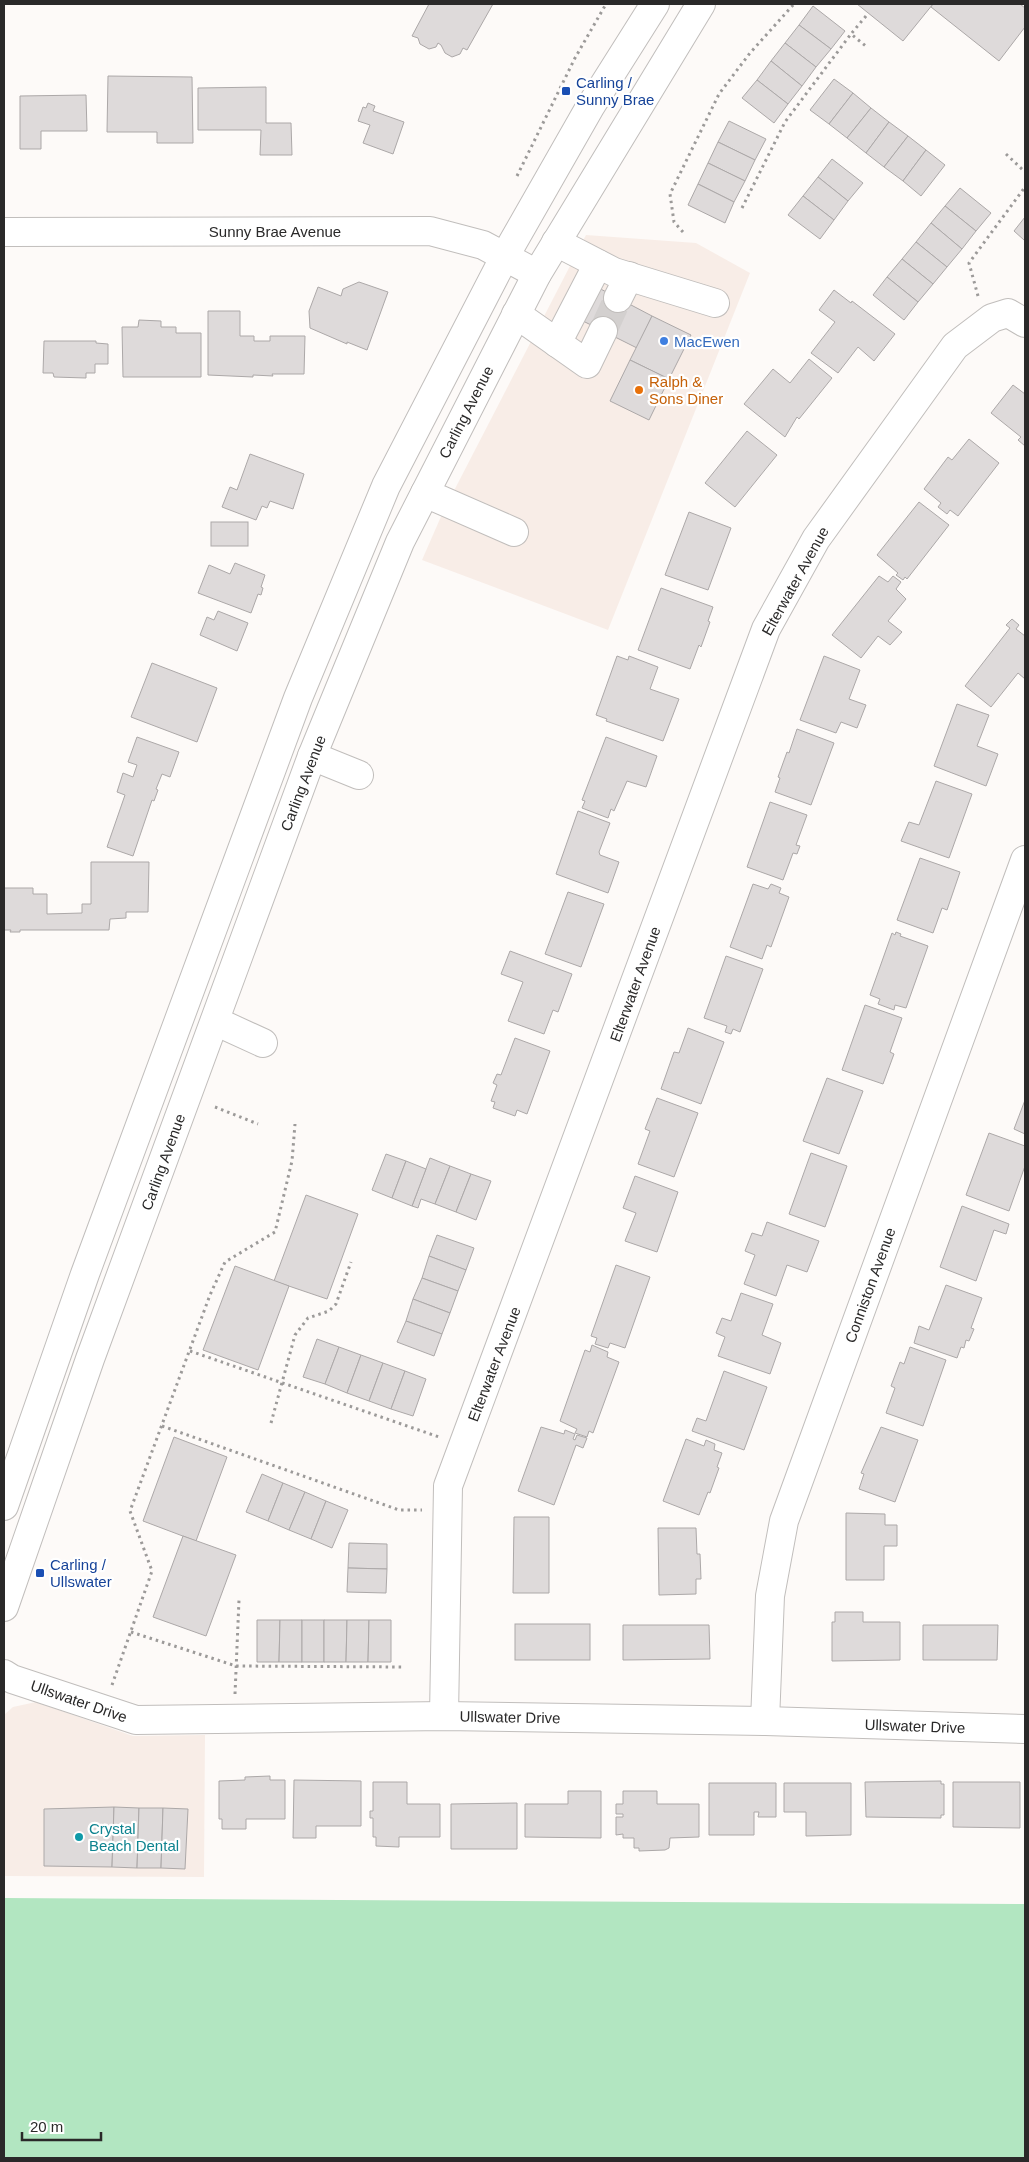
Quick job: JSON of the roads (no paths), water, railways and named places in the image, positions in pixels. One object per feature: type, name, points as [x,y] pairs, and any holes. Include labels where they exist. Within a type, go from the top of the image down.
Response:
[{"type":"street","points":[[4,1506],[85,1274],[298,698],[386,486],[505,256],[590,107],[655,4]]},
{"type":"street","name":"Carling Avenue","points":[[4,1606],[94,1350],[312,756],[400,542],[537,274],[701,4]]},
{"type":"street","name":"Sunny Brae Avenue","points":[[4,232],[430,231],[483,245],[537,274]]},
{"type":"street","points":[[556,242],[614,272],[623,287],[715,303]]},
{"type":"street","points":[[557,343],[598,264]]},
{"type":"street","name":"Elterwater Avenue","points":[[444,1716],[448,1486],[766,629],[816,539],[955,346],[992,318],[1008,312],[1025,323]]},
{"type":"street","points":[[516,314],[587,364],[603,331]]},
{"type":"street","points":[[425,493],[514,532]]},
{"type":"street","points":[[312,756],[359,775]]},
{"type":"street","name":"Conniston Avenue","points":[[765,1721],[770,1596],[784,1521],[1025,860]]},
{"type":"street","points":[[215,1021],[263,1043]]},
{"type":"street","name":"Ullswater Drive","points":[[4,1674],[12,1679],[136,1720],[444,1716],[765,1721],[1025,1729]]},
{"type":"tunnel","points":[[603,331],[618,298]]},
{"type":"place","name":"Carling / Sunny Brae","points":[[566,91]]},
{"type":"place","name":"MacEwen","points":[[664,341]]},
{"type":"place","name":"Ralph & Sons Diner","points":[[639,390]]},
{"type":"place","name":"Carling / Ullswater","points":[[40,1573]]},
{"type":"place","name":"Crystal Beach Dental","points":[[79,1837]]}]
